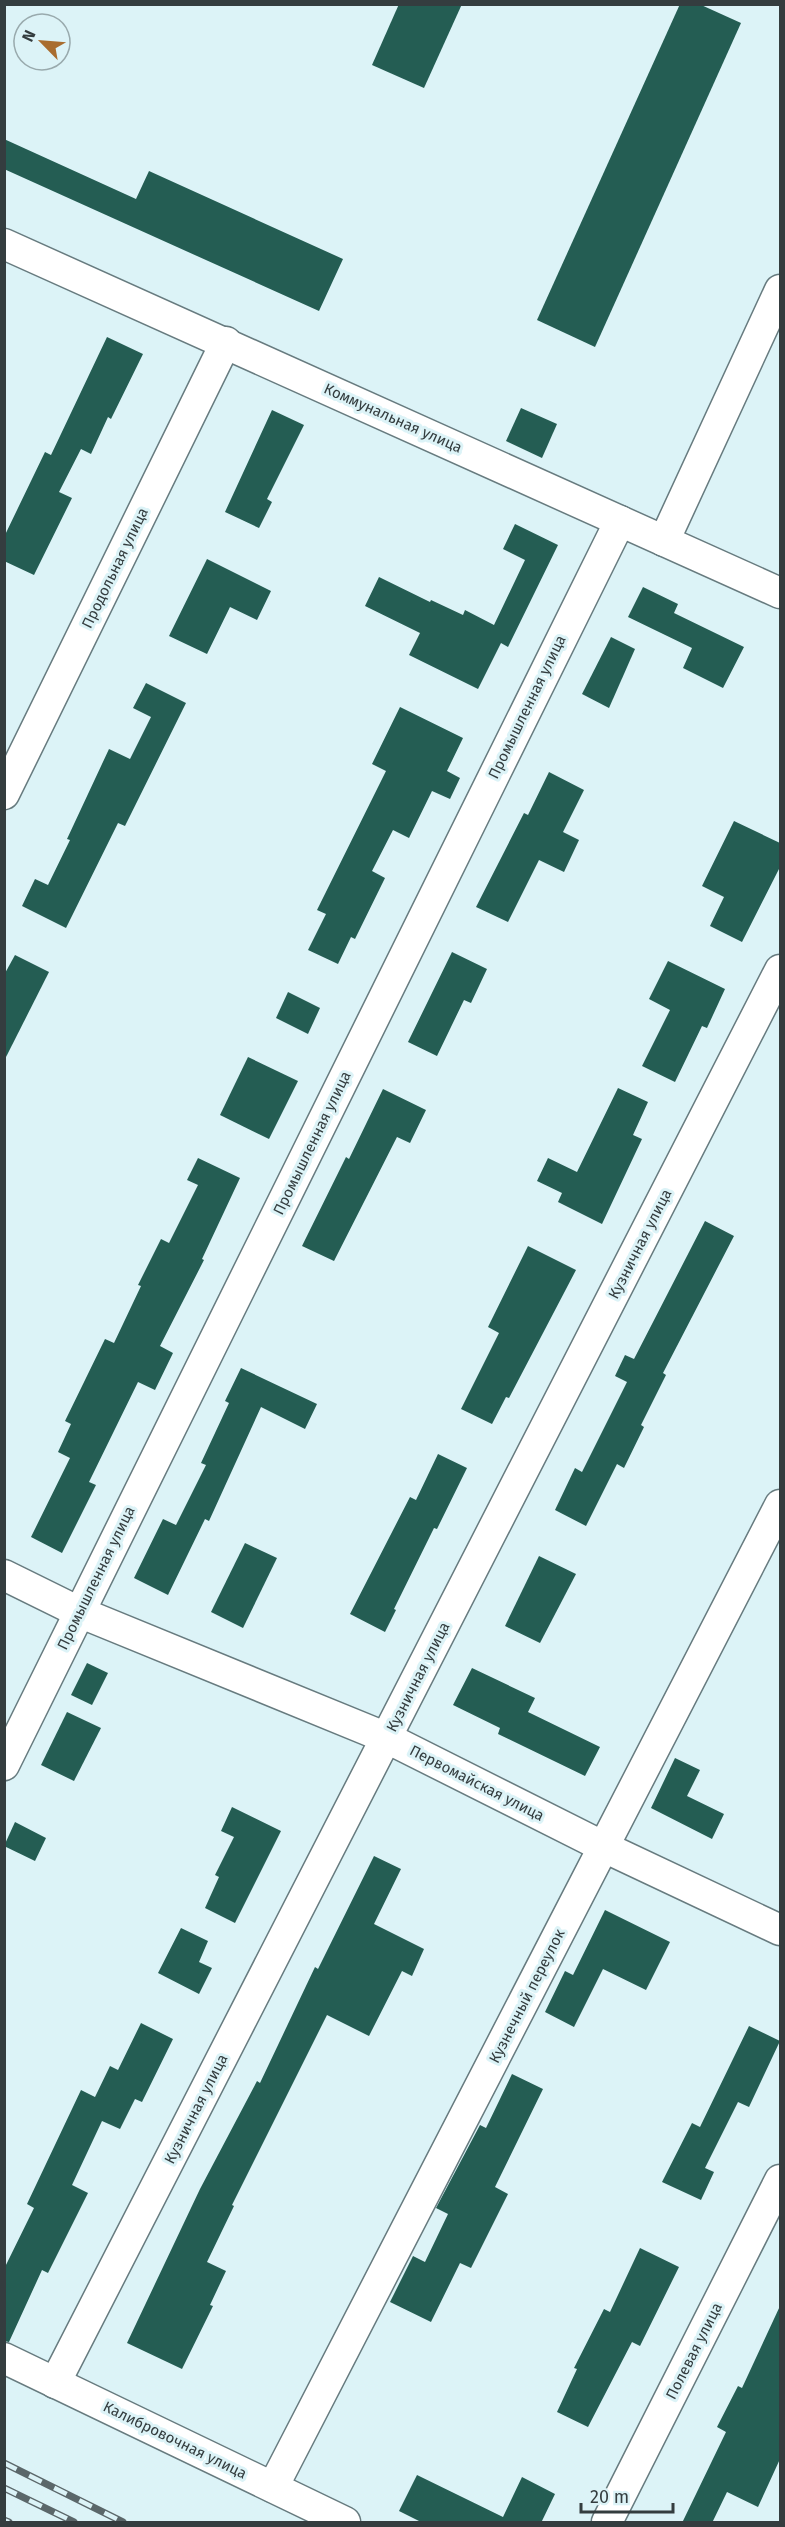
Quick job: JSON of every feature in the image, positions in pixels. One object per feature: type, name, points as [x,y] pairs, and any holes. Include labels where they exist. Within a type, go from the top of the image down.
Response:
[{"type":"street","name":"Коммунальная улица","points":[[4,244],[780,593]]},
{"type":"street","points":[[664,541],[780,290]]},
{"type":"street","name":"Продольная улица","points":[[4,794],[226,342]]},
{"type":"street","name":"Промышленная улица","points":[[4,1765],[620,521]]},
{"type":"street","name":"Кузничная улица","points":[[55,2384],[780,970]]},
{"type":"street","name":"Кузнечный переулок","points":[[273,2487],[780,1505]]},
{"type":"street","name":"Первомайская улица","points":[[4,1575],[80,1612],[387,1738],[780,1930]]},
{"type":"street","name":"Полевая улица","points":[[607,2523],[780,2180]]},
{"type":"street","name":"Калибровочная улица","points":[[4,2358],[345,2523]]},
{"type":"building","points":[[399,4],[462,4],[424,88],[372,65]]},
{"type":"building","points":[[680,4],[699,4],[741,23],[595,347],[537,320]]},
{"type":"building","points":[[4,139],[136,199],[149,171],[343,259],[319,311],[4,169]]},
{"type":"building","points":[[107,337],[143,354],[111,419],[108,417],[91,454],[81,449],[59,492],[72,498],[34,575],[4,561],[4,537],[45,452],[51,455]]},
{"type":"building","points":[[521,408],[557,424],[542,458],[506,441]]},
{"type":"building","points":[[272,410],[304,425],[267,499],[272,502],[259,528],[225,512]]},
{"type":"building","points":[[515,524],[558,545],[508,647],[501,643],[478,689],[409,655],[420,633],[365,606],[379,577],[430,602],[431,600],[463,615],[465,610],[494,625],[525,560],[503,549]]},
{"type":"building","points":[[207,559],[271,591],[257,620],[230,607],[207,654],[169,636]]},
{"type":"building","points":[[643,587],[678,604],[674,613],[744,647],[723,688],[683,668],[692,648],[628,617]]},
{"type":"building","points":[[611,637],[635,649],[609,708],[582,694]]},
{"type":"building","points":[[146,683],[186,703],[125,826],[118,823],[66,928],[22,906],[35,879],[48,885],[109,749],[130,759],[151,717],[133,708]]},
{"type":"building","points":[[400,707],[463,738],[447,771],[460,778],[450,799],[432,791],[409,838],[393,830],[372,871],[385,878],[355,939],[351,937],[338,964],[308,950],[326,914],[317,910],[386,771],[372,764]]},
{"type":"building","points":[[549,772],[584,790],[563,832],[579,840],[564,872],[539,860],[508,922],[476,907],[524,813],[528,815]]},
{"type":"building","points":[[734,821],[780,843],[780,867],[742,942],[710,926],[724,897],[702,886]]},
{"type":"building","points":[[452,952],[487,969],[471,1003],[464,1000],[437,1056],[408,1042]]},
{"type":"building","points":[[15,955],[49,972],[4,1061],[4,975]]},
{"type":"building","points":[[668,961],[725,989],[707,1028],[702,1026],[675,1082],[642,1066],[670,1010],[649,999]]},
{"type":"building","points":[[288,992],[320,1008],[308,1034],[276,1018]]},
{"type":"building","points":[[248,1057],[298,1081],[269,1139],[220,1115]]},
{"type":"building","points":[[618,1088],[648,1102],[633,1135],[642,1139],[602,1224],[558,1202],[562,1193],[537,1181],[548,1158],[577,1172]]},
{"type":"building","points":[[383,1089],[426,1110],[410,1143],[397,1137],[334,1261],[302,1246],[346,1157],[349,1159]]},
{"type":"building","points":[[198,1158],[240,1178],[202,1259],[204,1260],[160,1346],[173,1353],[155,1390],[138,1382],[89,1482],[96,1485],[62,1553],[31,1537],[70,1458],[58,1452],[71,1424],[65,1421],[105,1339],[114,1343],[141,1286],[138,1285],[161,1239],[169,1243],[198,1185],[187,1180]]},
{"type":"building","points":[[705,1221],[734,1236],[663,1373],[666,1375],[641,1425],[644,1427],[624,1468],[617,1464],[586,1526],[555,1510],[575,1468],[582,1472],[627,1382],[615,1376],[625,1355],[634,1359]]},
{"type":"building","points":[[528,1246],[576,1270],[509,1398],[506,1397],[492,1424],[461,1409],[499,1333],[488,1327]]},
{"type":"building","points":[[241,1368],[317,1404],[305,1429],[261,1407],[209,1521],[205,1519],[168,1595],[134,1578],[163,1519],[176,1525],[206,1465],[201,1463],[229,1403],[225,1401]]},
{"type":"building","points":[[438,1454],[467,1468],[437,1529],[434,1528],[385,1632],[350,1614],[410,1497],[416,1500]]},
{"type":"building","points":[[245,1543],[277,1558],[243,1628],[211,1612]]},
{"type":"building","points":[[539,1556],[576,1574],[540,1643],[505,1626]]},
{"type":"building","points":[[87,1663],[108,1673],[92,1705],[71,1695]]},
{"type":"building","points":[[472,1668],[535,1698],[528,1712],[600,1747],[585,1776],[498,1734],[500,1728],[453,1705]]},
{"type":"building","points":[[67,1712],[101,1728],[74,1781],[41,1765]]},
{"type":"building","points":[[675,1758],[700,1770],[687,1796],[724,1814],[712,1839],[651,1808]]},
{"type":"building","points":[[232,1807],[281,1831],[235,1923],[205,1908],[219,1877],[215,1875],[234,1837],[221,1831]]},
{"type":"building","points":[[15,1822],[46,1838],[35,1861],[4,1846]]},
{"type":"building","points":[[374,1856],[401,1869],[374,1924],[424,1949],[412,1976],[402,1971],[369,2036],[327,2015],[232,2205],[234,2206],[207,2262],[226,2271],[210,2305],[213,2306],[182,2369],[127,2343],[200,2189],[257,2081],[260,2083],[315,1967],[318,1969]]},
{"type":"building","points":[[605,1910],[670,1942],[646,1990],[603,1969],[574,2027],[545,2012],[565,1971],[573,1975]]},
{"type":"building","points":[[181,1928],[208,1941],[199,1962],[212,1968],[199,1994],[158,1973]]},
{"type":"building","points":[[141,2023],[173,2039],[142,2102],[135,2099],[120,2129],[102,2121],[72,2185],[88,2193],[48,2273],[42,2270],[9,2342],[4,2341],[4,2269],[34,2208],[27,2204],[81,2090],[95,2097],[110,2066],[118,2070]]},
{"type":"building","points":[[749,2026],[780,2041],[749,2107],[738,2102],[705,2168],[714,2172],[701,2200],[662,2182],[692,2123],[700,2127]]},
{"type":"building","points":[[512,2074],[543,2089],[495,2187],[508,2194],[471,2268],[460,2263],[431,2322],[390,2302],[413,2256],[425,2262],[448,2214],[436,2208],[480,2125],[486,2128]]},
{"type":"building","points":[[640,2248],[679,2267],[640,2346],[632,2342],[588,2427],[557,2412],[577,2369],[574,2368],[604,2309],[610,2312]]},
{"type":"building","points":[[780,2306],[780,2459],[758,2507],[727,2492],[712,2523],[682,2523],[726,2432],[717,2427],[738,2386],[742,2388]]},
{"type":"building","points":[[417,2475],[503,2517],[522,2477],[555,2494],[541,2523],[423,2523],[399,2511]]},
{"type":"railway","points":[[4,2463],[123,2522]]},
{"type":"railway","points":[[4,2488],[74,2522]]},
{"type":"railway","points":[[4,2520],[9,2522]]}]
